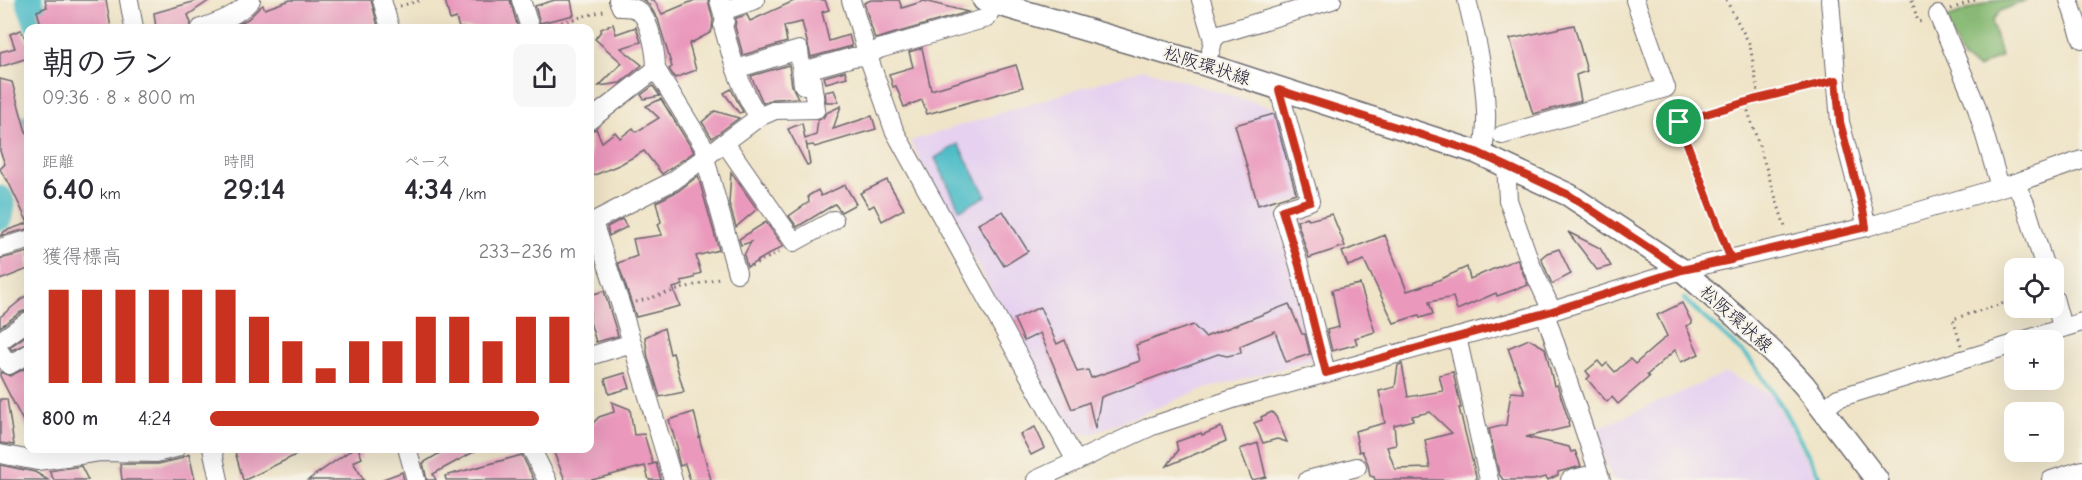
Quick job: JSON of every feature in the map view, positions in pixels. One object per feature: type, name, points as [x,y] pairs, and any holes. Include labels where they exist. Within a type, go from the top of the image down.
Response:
[{"type":"main road","name":"松阪環状線","points":[[989,2],[1208,65],[1279,90],[1483,154],[1569,195],[1682,270],[1736,317],[1782,360],[1824,409],[1877,480]]},
{"type":"street","points":[[129,0],[133,24]]},
{"type":"street","points":[[228,24],[251,0]]},
{"type":"street","points":[[521,0],[529,24]]},
{"type":"street","points":[[755,0],[721,5],[725,21],[723,26],[734,67],[759,117]]},
{"type":"street","points":[[851,0],[894,130],[1076,461]]},
{"type":"street","points":[[1201,0],[1213,40],[1208,65]]},
{"type":"street","points":[[1213,40],[1220,34],[1332,0]]},
{"type":"street","points":[[1467,0],[1483,79],[1486,113],[1483,154]]},
{"type":"street","points":[[1502,135],[1666,88],[1635,0]]},
{"type":"street","points":[[1830,0],[1840,122],[1866,227]]},
{"type":"street","points":[[2069,0],[2082,39]]},
{"type":"street","points":[[594,222],[659,189],[759,117],[775,110],[816,109],[810,69],[853,57],[868,56],[879,49],[987,18],[989,2]]},
{"type":"street","points":[[619,3],[634,8],[642,14],[656,52],[656,69],[707,156],[738,273]]},
{"type":"street","points":[[1938,15],[2008,185],[2025,203],[2042,258]]},
{"type":"street","points":[[736,69],[799,50],[806,109]]},
{"type":"street","points":[[594,117],[656,69]]},
{"type":"street","points":[[1279,90],[1310,201],[1282,210],[1299,265],[1326,373]]},
{"type":"street","points":[[725,143],[795,242],[834,220]]},
{"type":"street","points":[[1036,480],[1152,426],[1236,398],[1549,312],[1682,270],[1866,227],[2008,185],[2082,160]]},
{"type":"street","points":[[1506,164],[1508,200],[1549,312],[1600,477],[1569,480]]},
{"type":"street","points":[[594,231],[621,306],[673,480]]},
{"type":"street","points":[[0,248],[24,241]]},
{"type":"street","points":[[2060,330],[2076,326],[2064,311]]},
{"type":"street","points":[[0,341],[24,324]]},
{"type":"street","points":[[1457,337],[1489,480]]},
{"type":"street","points":[[594,355],[632,343]]},
{"type":"street","points":[[1824,409],[1838,398],[2004,347]]},
{"type":"street","points":[[0,352],[9,365],[24,356]]},
{"type":"street","points":[[0,454],[37,460],[92,453]]},
{"type":"street","points":[[213,453],[219,480]]},
{"type":"street","points":[[409,453],[416,480]]},
{"type":"street","points":[[534,453],[547,480]]},
{"type":"street","points":[[1308,480],[1357,467]]},
{"type":"street","points":[[2051,480],[2082,470]]},
{"type":"path","points":[[386,13],[422,0]]},
{"type":"path","points":[[1726,0],[1750,45],[1758,92],[1747,108],[1785,228],[1795,244]]},
{"type":"path","points":[[549,24],[619,3]]},
{"type":"path","points":[[1679,122],[1753,100],[1836,80]]},
{"type":"path","points":[[1666,88],[1731,260]]},
{"type":"path","points":[[621,306],[738,273],[787,249]]},
{"type":"path","points":[[1965,359],[1953,319],[2004,303]]},
{"type":"shaded area","points":[[1143,69],[1280,110],[1304,198],[1276,207],[1317,359],[1198,391],[1089,435],[1069,433],[910,141]]},
{"type":"shaded area","points":[[1725,373],[1771,394],[1818,480],[1613,480],[1594,430]]},
{"type":"green space","points":[[1993,0],[2027,0],[2000,11],[1992,21],[2001,56],[1978,68],[1963,59],[1945,19]]},
{"type":"water","points":[[958,144],[986,196],[960,210],[935,158]]},
{"type":"building","points":[[45,0],[106,0],[110,24],[41,24],[37,11],[47,7]]},
{"type":"building","points":[[200,0],[210,0],[188,15],[191,24],[155,24],[154,13]]},
{"type":"building","points":[[290,0],[371,0],[377,24],[239,24],[248,19],[263,5],[265,9]]},
{"type":"building","points":[[445,0],[510,0],[517,24],[458,24],[456,18],[450,20]]},
{"type":"building","points":[[555,0],[571,0],[574,15],[540,23],[535,6]]},
{"type":"building","points":[[643,0],[654,0],[662,14],[695,0],[708,0],[713,20],[712,29],[710,33],[689,44],[696,70],[675,78],[669,69],[672,67],[658,19]]},
{"type":"building","points":[[796,0],[825,0],[829,10],[822,12],[829,41],[849,35],[852,46],[811,57],[802,22],[784,26],[787,42],[743,55],[735,27],[736,18],[747,15],[750,21]]},
{"type":"building","points":[[871,0],[899,0],[902,8],[924,1],[968,12],[875,39],[864,3]]},
{"type":"building","points":[[613,24],[616,34],[636,27],[641,42],[621,48],[642,65],[620,83],[599,86],[622,63],[595,39],[601,29]]},
{"type":"building","points":[[1574,25],[1587,71],[1576,75],[1581,101],[1533,114],[1510,39]]},
{"type":"building","points":[[21,30],[24,36],[24,59],[0,67],[0,52],[15,48],[10,34]]},
{"type":"building","points":[[922,48],[931,90],[1016,65],[1023,87],[927,114],[922,100],[904,107],[889,74],[913,67],[909,52]]},
{"type":"building","points":[[789,65],[792,86],[798,98],[774,99],[763,103],[751,76]]},
{"type":"building","points":[[845,71],[847,77],[826,83],[824,77]]},
{"type":"building","points":[[0,79],[12,82],[24,125],[24,215],[0,169],[5,164],[0,151]]},
{"type":"building","points":[[653,86],[660,96],[644,99],[641,95]]},
{"type":"building","points":[[731,89],[743,112],[739,113],[724,93]]},
{"type":"building","points":[[834,90],[839,102],[826,102],[825,92]]},
{"type":"building","points":[[661,99],[694,152],[662,174],[644,151],[594,175],[594,130],[596,129],[602,142],[615,132],[620,138],[633,128],[636,132],[659,118],[646,106]]},
{"type":"building","points":[[841,106],[833,129],[872,116],[876,129],[815,147],[807,146],[806,142],[810,164],[807,165],[788,129],[802,123],[805,139],[816,135],[818,120],[826,113]]},
{"type":"building","points":[[715,111],[739,118],[712,138],[702,122]]},
{"type":"building","points":[[1274,114],[1296,193],[1258,205],[1235,125]]},
{"type":"building","points":[[731,172],[757,209],[736,227],[729,203]]},
{"type":"building","points":[[698,176],[719,250],[696,256],[701,273],[695,275],[694,278],[681,281],[683,285],[673,288],[680,306],[636,317],[618,263],[637,256],[633,239],[662,235],[658,224],[661,222],[656,202],[678,191]]},
{"type":"building","points":[[887,180],[904,209],[882,221],[874,205],[869,208],[860,193]]},
{"type":"building","points":[[845,185],[856,204],[841,212],[835,204],[797,227],[789,216],[809,202],[808,196],[818,190],[821,196]]},
{"type":"building","points":[[1003,211],[1028,251],[1004,266],[978,224]]},
{"type":"building","points":[[1332,214],[1345,246],[1309,258],[1297,221],[1307,217],[1309,220]]},
{"type":"building","points":[[622,219],[627,227],[609,236],[607,227]]},
{"type":"building","points":[[766,222],[783,246],[747,267],[744,255],[751,242],[741,245],[739,239]]},
{"type":"building","points":[[24,224],[24,230],[0,236],[5,231]]},
{"type":"building","points":[[1568,232],[1600,248],[1611,266],[1597,270]]},
{"type":"building","points":[[1385,235],[1407,291],[1432,283],[1467,267],[1470,279],[1517,259],[1528,285],[1497,296],[1496,293],[1457,310],[1453,297],[1429,302],[1433,314],[1420,318],[1419,315],[1394,323],[1364,260],[1348,266],[1342,252]]},
{"type":"building","points":[[1559,249],[1571,274],[1552,284],[1541,258]]},
{"type":"building","points":[[24,253],[24,271],[0,280],[0,259]]},
{"type":"building","points":[[1360,284],[1375,332],[1355,338],[1357,344],[1332,351],[1327,330],[1339,327],[1332,290]]},
{"type":"building","points":[[604,291],[618,336],[596,342],[594,294]]},
{"type":"building","points":[[24,297],[24,311],[0,327],[0,317]]},
{"type":"building","points":[[1682,303],[1692,323],[1686,326],[1699,354],[1681,362],[1675,350],[1618,404],[1612,397],[1607,402],[1587,379],[1590,376],[1586,371],[1598,361],[1603,367],[1607,363],[1615,372],[1630,359],[1635,364],[1667,336],[1657,315]]},
{"type":"building","points":[[1289,304],[1302,334],[1305,334],[1310,354],[1286,362],[1275,331],[1240,346],[1241,353],[1227,356],[1218,354],[1101,397],[1095,429],[1089,402],[1072,409],[1040,333],[1024,341],[1014,319],[1040,307],[1057,344],[1065,340],[1077,372],[1088,370],[1091,378],[1140,361],[1136,345],[1193,325],[1205,337]]},
{"type":"building","points":[[664,328],[670,354],[673,353],[684,392],[660,397],[648,358],[645,337]]},
{"type":"building","points":[[24,337],[24,345],[12,350],[10,347]]},
{"type":"building","points":[[1529,339],[1545,348],[1554,386],[1557,385],[1569,427],[1526,437],[1569,447],[1571,452],[1575,451],[1581,466],[1558,472],[1558,475],[1548,480],[1546,477],[1533,480],[1503,480],[1499,474],[1489,429],[1506,425],[1511,392],[1524,393],[1508,348]]},
{"type":"building","points":[[1402,364],[1408,397],[1443,391],[1439,375],[1453,372],[1461,408],[1459,408],[1477,480],[1375,480],[1370,476],[1368,464],[1362,451],[1359,452],[1355,431],[1385,423],[1379,391],[1395,387],[1398,365]],"holes":[[[1430,412],[1452,433],[1425,440],[1430,468],[1395,469],[1387,447],[1396,445],[1394,425],[1413,420],[1412,416]]]},
{"type":"building","points":[[24,369],[24,423],[0,372],[10,376]]},
{"type":"building","points":[[625,373],[630,388],[609,394],[605,379]]},
{"type":"building","points":[[0,399],[7,399],[14,445],[0,443]]},
{"type":"building","points":[[612,402],[630,409],[634,435],[644,434],[653,464],[656,463],[661,480],[649,480],[645,466],[592,480],[565,480],[554,453],[594,453],[594,422],[599,417],[614,412]]},
{"type":"building","points":[[694,412],[711,480],[690,480],[685,464],[680,466],[676,450],[678,450],[669,420]]},
{"type":"building","points":[[1272,412],[1287,442],[1277,439],[1263,443],[1254,423]]},
{"type":"building","points":[[1035,427],[1045,448],[1031,455],[1020,434]]},
{"type":"building","points":[[1221,427],[1226,441],[1167,466],[1178,451],[1176,442]]},
{"type":"building","points":[[1258,443],[1266,477],[1252,480],[1240,449]]},
{"type":"building","points":[[235,453],[300,453],[245,480],[243,480]]},
{"type":"building","points":[[347,453],[360,453],[362,458],[353,462],[364,480],[308,480]]},
{"type":"building","points":[[440,453],[472,453],[433,474],[436,480],[427,480],[423,463]]},
{"type":"building","points":[[189,454],[195,480],[122,480],[120,464],[158,464]]},
{"type":"building","points":[[522,455],[534,480],[446,480],[445,476]]},
{"type":"building","points":[[0,465],[35,472],[48,480],[0,480]]},
{"type":"building","points":[[81,466],[88,480],[54,480],[49,471]]},
{"type":"building","points":[[402,472],[404,480],[383,480],[383,479]]},
{"type":"waterway","points":[[29,0],[38,24]]},
{"type":"waterway","points":[[0,140],[24,130]]},
{"type":"waterway","points":[[0,199],[2,206],[0,217]]},
{"type":"waterway","points":[[1684,299],[1749,358],[1781,405],[1822,480]]},
{"type":"route","points":[[1679,122],[1731,260],[1682,270],[1552,311],[1326,373],[1307,305],[1299,265],[1282,210],[1310,201],[1279,90],[1476,152],[1506,164],[1569,195],[1682,270],[1731,260],[1866,227],[1840,122],[1836,80],[1753,100],[1679,122]]}]
